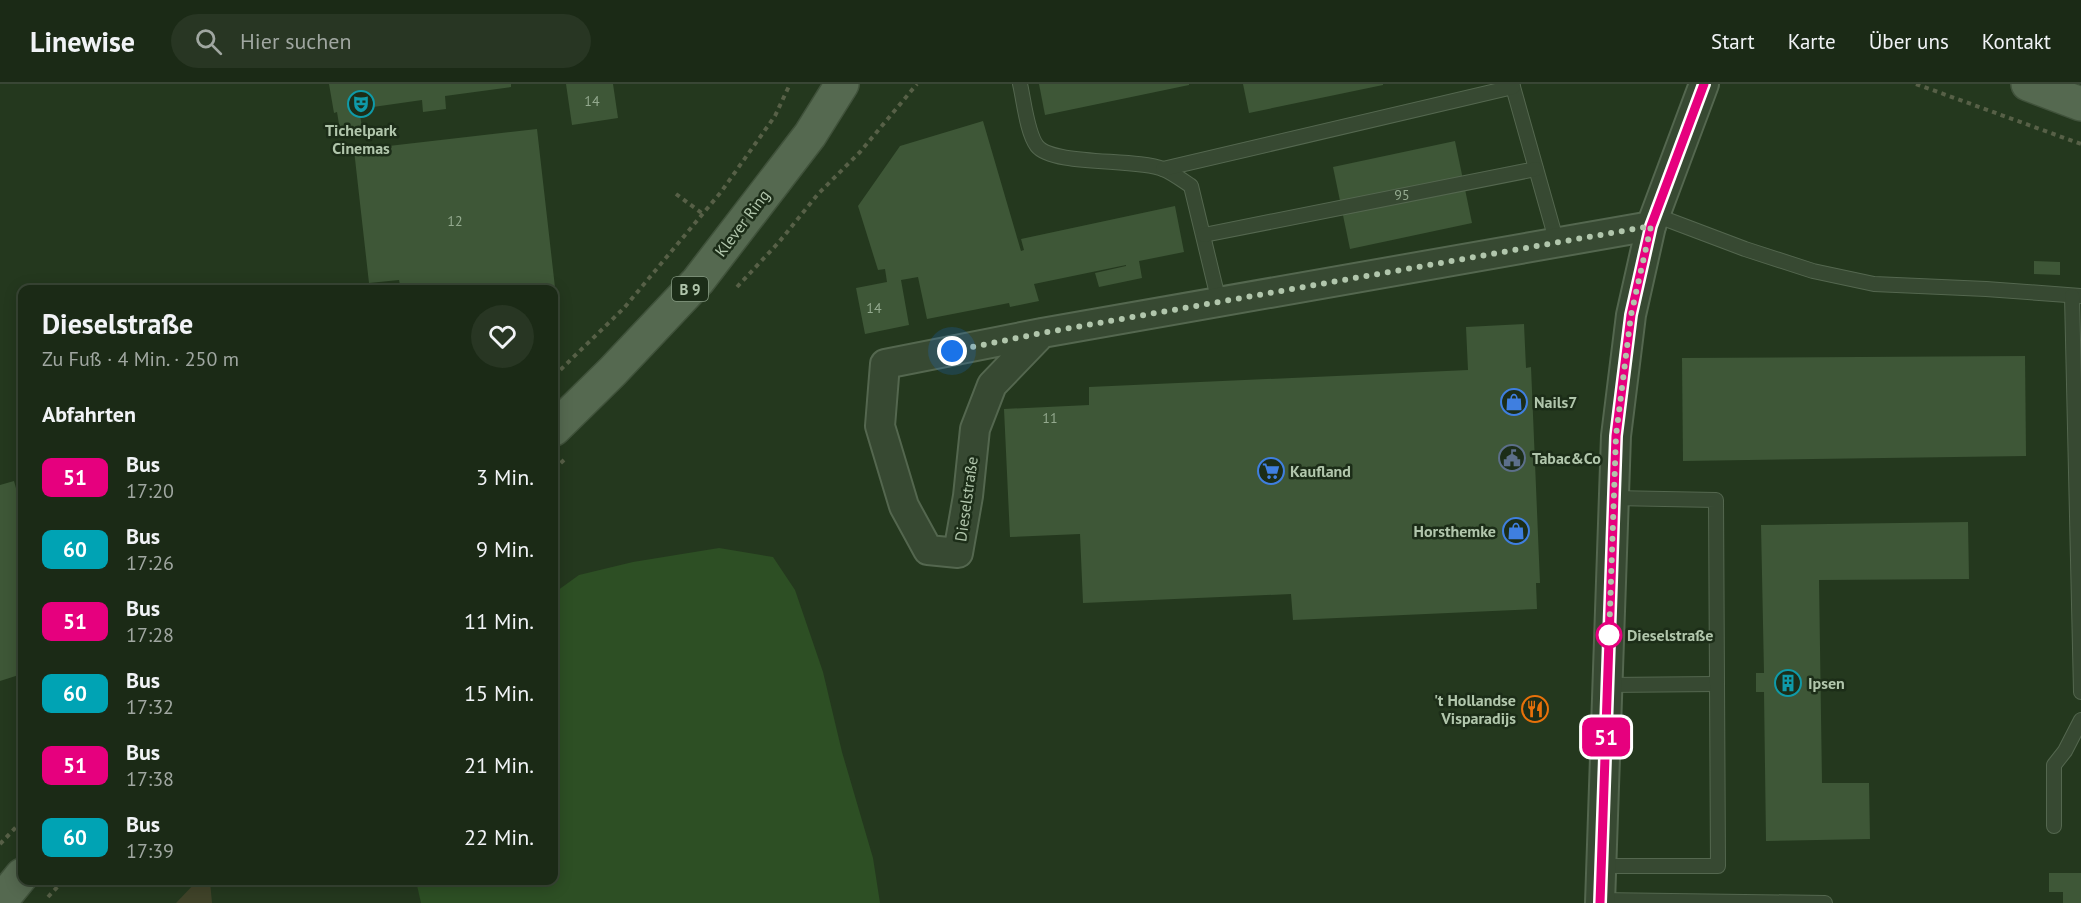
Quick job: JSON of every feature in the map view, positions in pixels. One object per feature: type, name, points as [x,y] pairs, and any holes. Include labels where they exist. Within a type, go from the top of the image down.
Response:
[{"type":"main road","name":"Klever Ring","points":[[558,425],[698,281],[810,135],[842,84]]},
{"type":"main road","points":[[2028,84],[2081,104]]},
{"type":"main road","points":[[0,902],[18,880]]},
{"type":"street","points":[[1600,902],[1616,436],[1631,315],[1653,221],[1704,84]]},
{"type":"street","name":"Dieselstraße","points":[[1042,333],[992,385],[975,429],[968,496],[958,554],[928,550],[904,506],[880,426],[885,364],[1042,333],[1557,243],[1653,221]]},
{"type":"lane","points":[[1020,84],[1033,140],[1040,149],[1063,157],[1162,169],[1329,132],[1512,86],[1557,243]]},
{"type":"lane","points":[[1162,169],[1191,186],[1219,302]]},
{"type":"lane","points":[[1204,235],[1536,169]]},
{"type":"lane","points":[[1653,221],[1813,271],[1874,284],[2077,296],[2081,693]]},
{"type":"lane","points":[[1602,866],[1718,866],[1716,500],[1613,498]]},
{"type":"lane","points":[[1607,685],[1717,684]]},
{"type":"lane","points":[[2054,826],[2054,765],[2065,751],[2081,720]]},
{"type":"lane","points":[[1600,902],[1825,903]]},
{"type":"path","points":[[558,372],[624,308],[721,192],[775,116],[790,84]]},
{"type":"path","points":[[860,152],[917,84]]},
{"type":"path","points":[[1916,84],[2081,144]]},
{"type":"path","points":[[676,194],[703,214]]},
{"type":"path","points":[[0,844],[18,825]]},
{"type":"path","points":[[43,903],[59,885]]},
{"type":"shaded area","points":[[719,548],[773,557],[795,590],[823,672],[842,752],[873,858],[880,903],[421,903],[417,885],[558,885],[558,590],[579,575],[633,562]]},
{"type":"shaded area","points":[[193,885],[210,885],[212,903],[176,903]]},
{"type":"building","name":"Tichelpark Cinemas","points":[[329,84],[511,84],[511,87],[445,96],[446,109],[423,112],[422,100],[359,109],[362,127],[340,130],[337,112],[334,113]]},
{"type":"building","points":[[566,84],[613,84],[618,118],[572,125]]},
{"type":"building","points":[[1039,84],[1189,84],[1189,85],[1045,115]]},
{"type":"building","points":[[1243,84],[1383,84],[1383,85],[1249,113]]},
{"type":"building","points":[[983,121],[1021,251],[1024,250],[1021,239],[1175,206],[1184,252],[1139,261],[1142,278],[1099,287],[1095,273],[1126,265],[1034,284],[1039,301],[1010,307],[1009,303],[927,319],[918,277],[901,280],[909,325],[865,334],[856,288],[887,282],[885,269],[878,270],[858,206],[900,146]]},
{"type":"building","points":[[537,129],[555,285],[400,285],[399,280],[369,283],[354,150]]},
{"type":"building","points":[[1455,141],[1472,223],[1350,249],[1333,167]]},
{"type":"building","points":[[2034,261],[2060,262],[2060,275],[2034,274]]},
{"type":"building","name":"Kaufland","points":[[1524,324],[1526,368],[1531,367],[1540,583],[1536,583],[1537,609],[1293,620],[1291,594],[1083,603],[1080,534],[1010,537],[1004,409],[1089,405],[1089,387],[1468,370],[1466,327]]},
{"type":"building","points":[[2025,356],[2026,456],[1683,461],[1682,358]]},
{"type":"building","points":[[14,481],[18,496],[18,675],[0,681],[0,485]]},
{"type":"building","name":"Ipsen","points":[[1968,522],[1969,579],[1819,580],[1822,783],[1869,783],[1870,839],[1766,841],[1764,692],[1756,692],[1756,673],[1764,673],[1761,525]]},
{"type":"building","points":[[2049,873],[2081,873],[2081,903],[2063,903],[2063,892],[2049,892]]},
{"type":"bus line","name":"51","points":[[1600,903],[1618,416],[1631,315],[1651,226],[1704,84]]},
{"type":"place","name":"Tichelpark Cinemas","points":[[361,104]]},
{"type":"place","name":"Nails7","points":[[1514,402]]},
{"type":"place","name":"Tabac&Co","points":[[1512,458]]},
{"type":"place","name":"Kaufland","points":[[1271,471]]},
{"type":"place","name":"Horsthemke","points":[[1516,531]]},
{"type":"place","name":"Dieselstraße","points":[[1609,635]]},
{"type":"place","name":"Ipsen","points":[[1788,683]]},
{"type":"place","name":"'t Hollandse Visparadijs","points":[[1535,709]]},
{"type":"route","points":[[952,351],[1042,333],[1651,226],[1631,315],[1616,436],[1609,638],[1609,635]]}]
